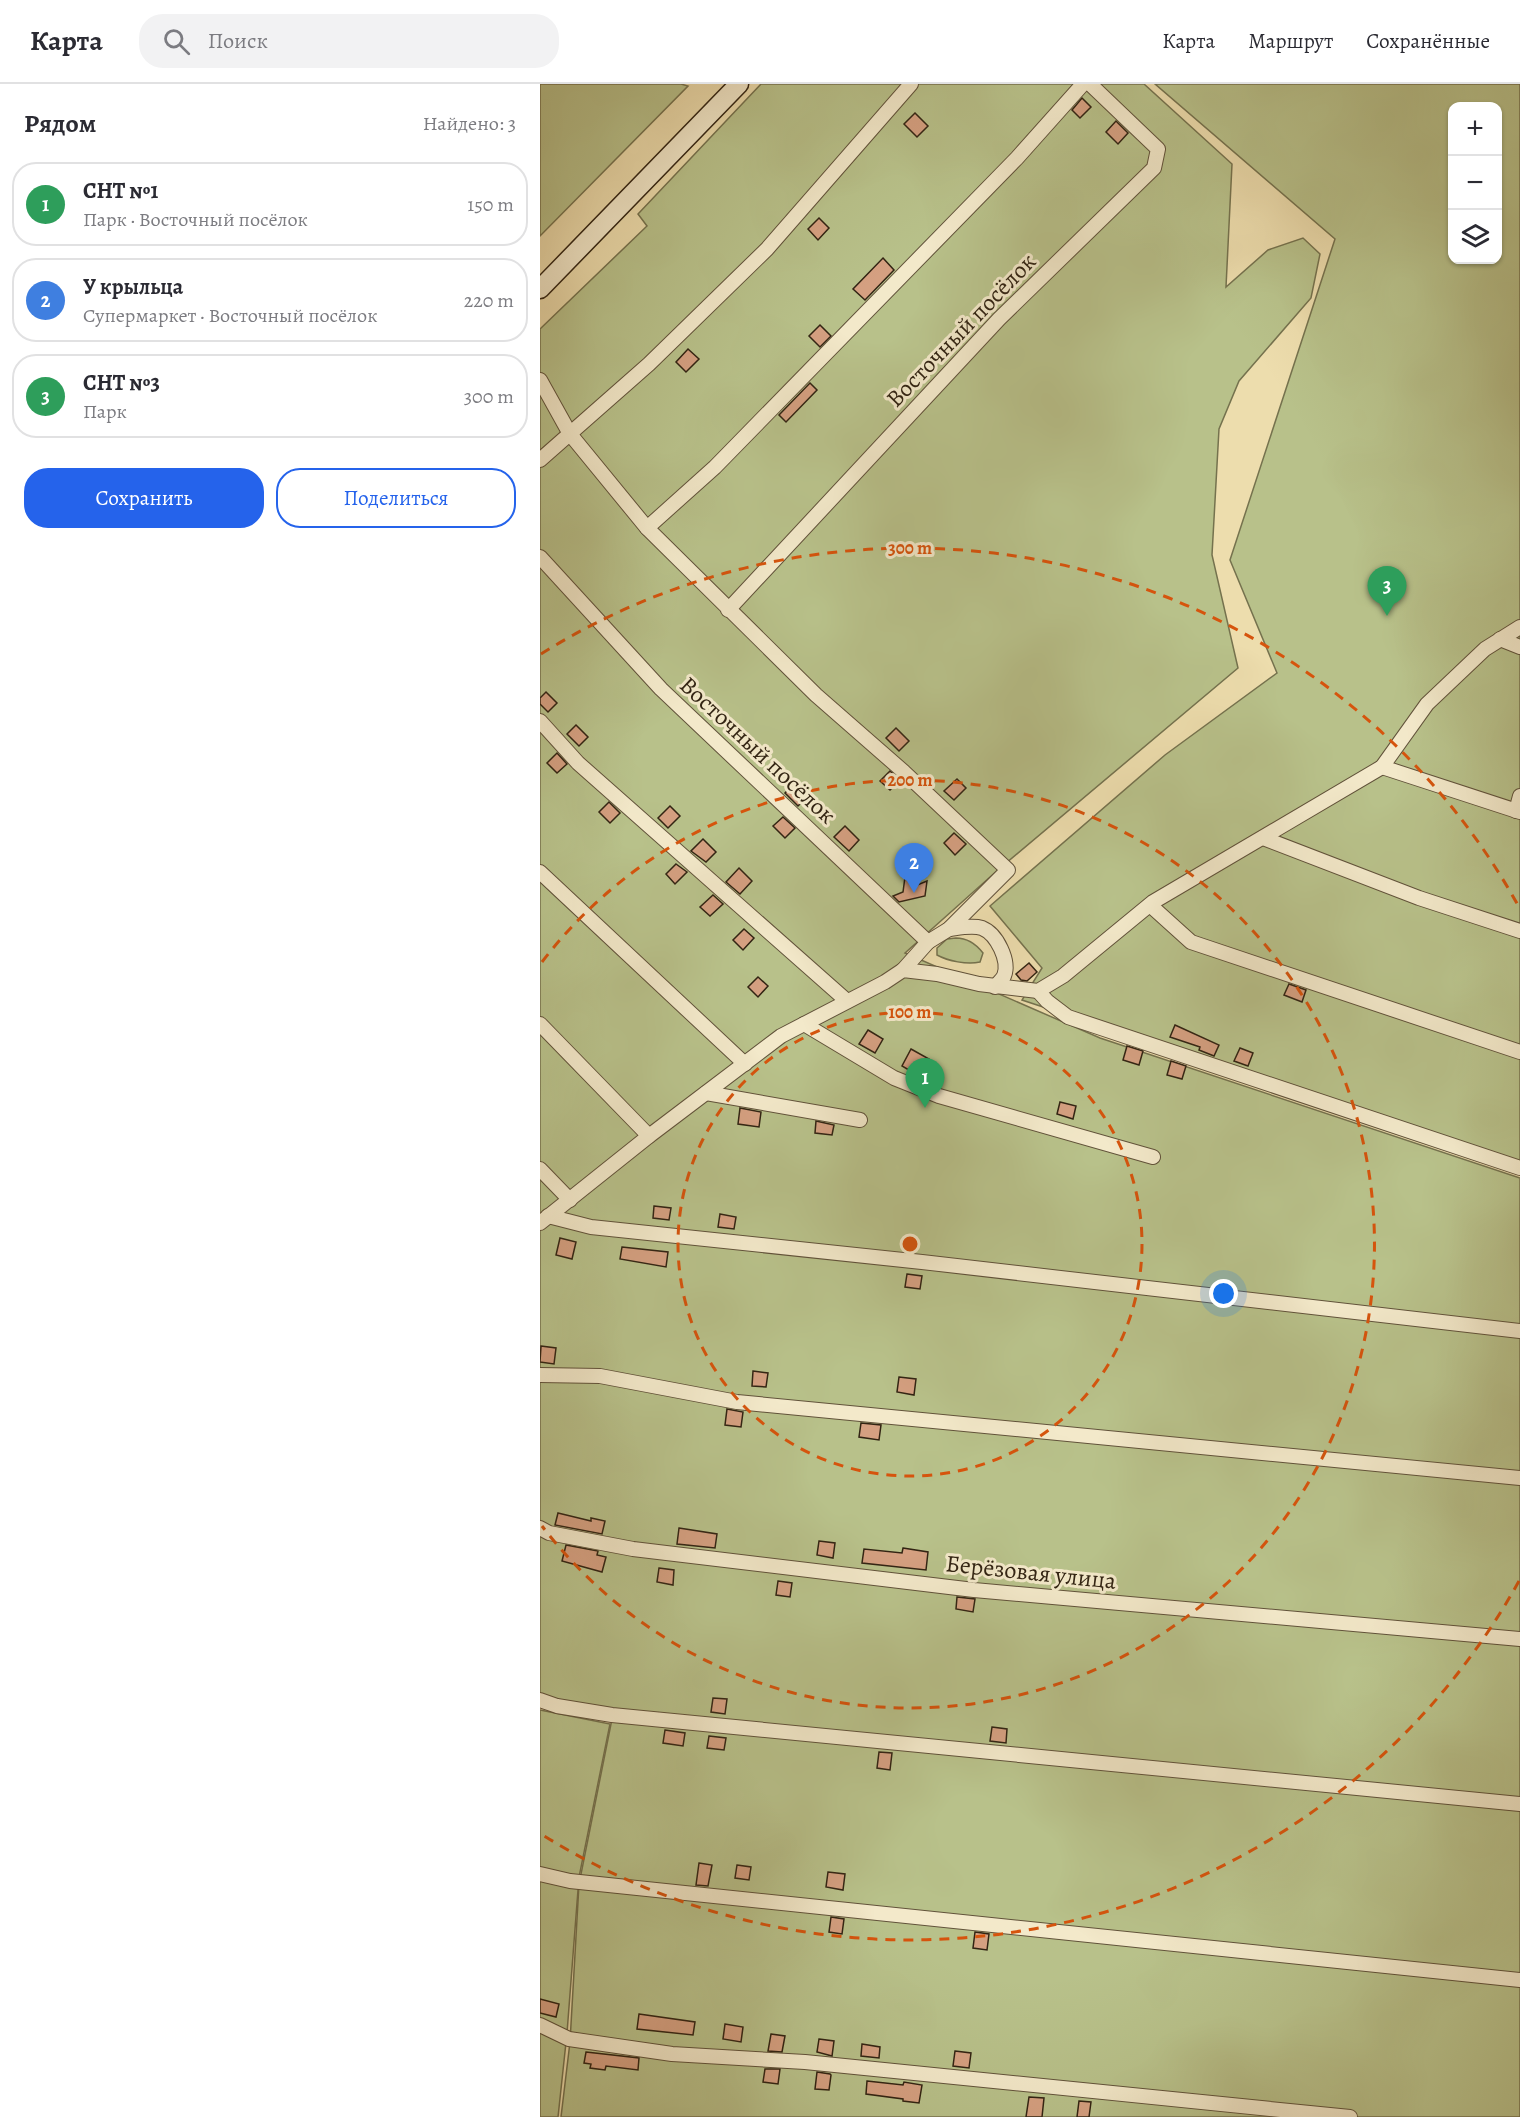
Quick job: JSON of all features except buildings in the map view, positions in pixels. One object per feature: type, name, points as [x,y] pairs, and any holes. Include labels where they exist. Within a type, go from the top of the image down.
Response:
[{"type":"main road","points":[[540,289],[739,84]]},
{"type":"street","points":[[540,460],[649,364],[767,249],[911,84]]},
{"type":"street","points":[[647,528],[715,467],[1017,158],[1083,84]]},
{"type":"street","name":"Восточный посёлок","points":[[728,610],[999,320],[1154,168],[1158,149],[1090,84]]},
{"type":"street","points":[[540,380],[570,434],[647,528],[816,695],[904,772],[1008,870],[949,929],[928,942],[903,970],[781,1036],[649,1136],[544,1220]]},
{"type":"street","name":"Восточный посёлок","points":[[540,557],[661,689],[928,942]]},
{"type":"street","points":[[903,970],[937,974],[995,987],[1038,991],[1063,976],[1150,905],[1383,767],[1427,704],[1485,649],[1520,627]]},
{"type":"street","points":[[1500,639],[1520,647]]},
{"type":"street","points":[[540,721],[578,763],[847,1001]]},
{"type":"street","points":[[1383,767],[1518,812],[1520,796]]},
{"type":"street","points":[[1263,838],[1419,898],[1520,932]]},
{"type":"street","points":[[540,872],[745,1064]]},
{"type":"street","points":[[1150,905],[1191,942],[1520,1052]]},
{"type":"street","points":[[949,929],[981,928],[993,936],[1004,956],[1006,967],[1004,978],[995,987]]},
{"type":"street","points":[[1038,991],[1068,1017],[1520,1168]]},
{"type":"street","points":[[540,1024],[649,1136]]},
{"type":"street","points":[[804,1024],[894,1078],[939,1096],[1153,1157]]},
{"type":"street","points":[[706,1093],[860,1120]]},
{"type":"street","points":[[540,1169],[570,1200]]},
{"type":"street","points":[[544,1220],[1520,1330]]},
{"type":"street","points":[[540,1375],[600,1376],[737,1402],[1520,1478]]},
{"type":"street","name":"Берёзовая улица","points":[[540,1528],[549,1533],[633,1549],[974,1590],[1520,1639]]},
{"type":"street","points":[[540,1700],[557,1706],[612,1715],[1520,1804]]},
{"type":"street","points":[[540,1874],[570,1881],[1520,1980]]},
{"type":"street","points":[[540,2025],[569,2039],[672,2054],[805,2062],[1350,2117]]},
{"type":"green space","points":[[540,84],[681,84],[688,86],[540,236]]},
{"type":"green space","points":[[761,84],[1144,84],[1232,164],[1226,287],[1268,250],[1303,238],[1320,254],[1311,298],[1239,381],[1219,429],[1212,555],[1238,668],[999,869],[905,953],[1100,1038],[1520,1178],[1520,2117],[561,2117],[570,2042],[579,1884],[613,1714],[540,1696],[540,329],[647,226],[638,214]]},
{"type":"green space","points":[[1155,84],[1520,84],[1520,1165],[1022,1000],[1042,968],[990,906],[1165,755],[1277,673],[1230,560],[1335,239]]},
{"type":"green space","points":[[947,939],[967,940],[983,953],[980,962],[958,962],[937,955],[937,948]]},
{"type":"green space","points":[[540,1710],[610,1724],[579,1877],[558,2117],[540,2117]]},
{"type":"place","name":"СНТ №3","points":[[1387,616]]},
{"type":"place","name":"У крыльца","points":[[914,893]]},
{"type":"place","name":"СНТ №1","points":[[925,1108]]}]
